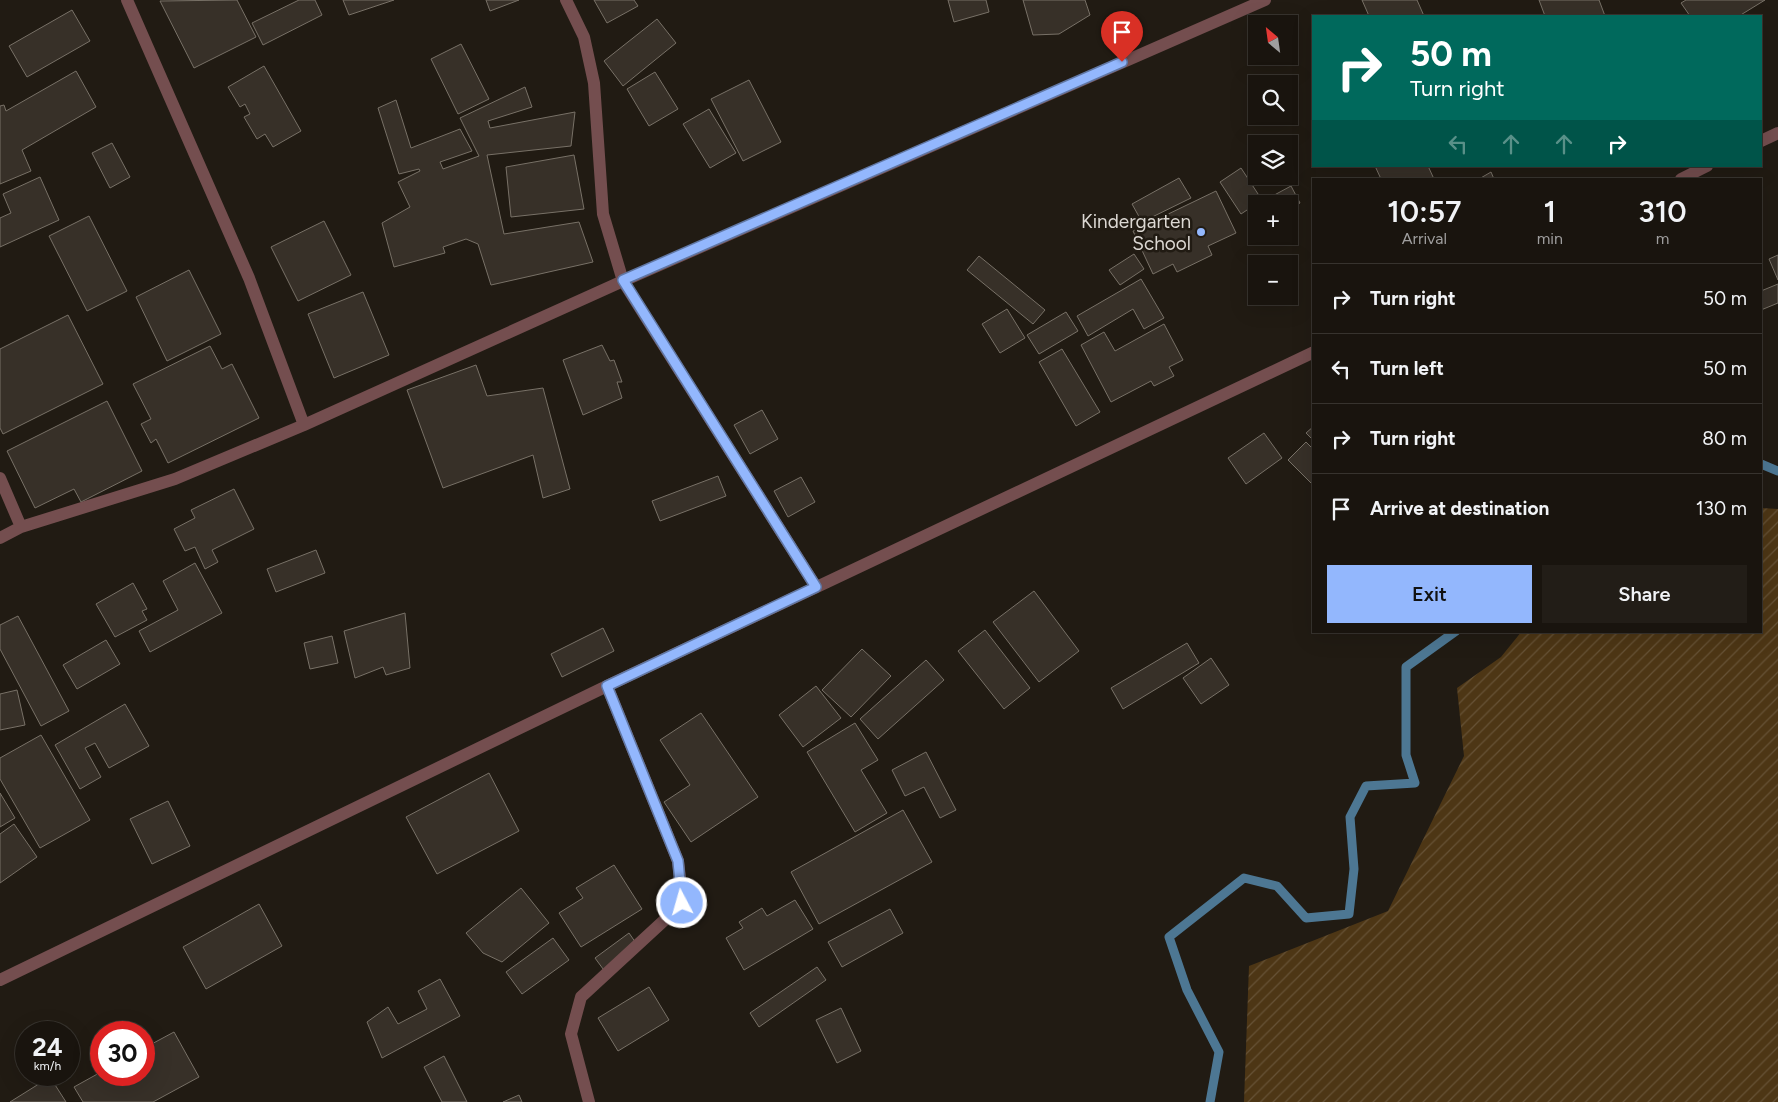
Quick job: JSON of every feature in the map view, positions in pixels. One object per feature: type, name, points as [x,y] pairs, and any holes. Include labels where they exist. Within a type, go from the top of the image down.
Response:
[{"type":"street","points":[[127,0],[249,278],[304,426]]},
{"type":"street","points":[[566,0],[584,38],[594,83],[603,214],[623,280],[816,587]]},
{"type":"street","points":[[0,538],[21,527],[175,479],[304,426],[623,280],[1265,0]]},
{"type":"street","points":[[1762,141],[1778,133]]},
{"type":"street","points":[[1683,178],[1706,167]]},
{"type":"street","points":[[0,980],[607,686],[1312,353]]},
{"type":"street","points":[[0,478],[21,527]]},
{"type":"street","points":[[588,1102],[571,1034],[581,997],[682,903],[678,861],[607,686]]},
{"type":"shaded area","points":[[1762,508],[1778,509],[1778,1102],[1244,1102],[1249,966],[1388,911],[1464,756],[1457,688],[1501,657],[1520,633],[1762,633]]},
{"type":"building","points":[[237,0],[256,37],[194,68],[160,1]]},
{"type":"building","points":[[299,0],[315,0],[322,15],[263,45],[252,23]]},
{"type":"building","points":[[343,0],[394,0],[349,15]]},
{"type":"building","points":[[486,0],[519,0],[490,11]]},
{"type":"building","points":[[594,0],[634,0],[638,6],[607,23]]},
{"type":"building","points":[[948,0],[986,0],[989,12],[954,22]]},
{"type":"building","points":[[1023,0],[1085,0],[1090,15],[1059,34],[1033,35]]},
{"type":"building","points":[[1362,0],[1417,0],[1424,15],[1369,15]]},
{"type":"building","points":[[1539,0],[1599,0],[1605,15],[1545,15]]},
{"type":"building","points":[[1686,0],[1765,0],[1741,15],[1689,15],[1681,3]]},
{"type":"building","points":[[72,10],[90,41],[27,77],[9,46]]},
{"type":"building","points":[[657,19],[676,43],[623,86],[604,61]]},
{"type":"building","points":[[461,44],[489,99],[458,114],[431,59]]},
{"type":"building","points":[[264,66],[301,131],[273,147],[265,134],[257,139],[244,117],[250,114],[245,104],[240,107],[228,87]]},
{"type":"building","points":[[76,71],[96,107],[22,150],[31,171],[0,184],[0,106],[4,105],[6,111]]},
{"type":"building","points":[[655,72],[678,109],[649,126],[627,89]]},
{"type":"building","points":[[749,80],[781,142],[743,161],[711,99]]},
{"type":"building","points":[[525,87],[532,107],[488,121],[490,128],[575,112],[571,146],[487,155],[504,234],[579,222],[593,262],[491,285],[478,244],[466,239],[443,247],[445,253],[394,267],[382,223],[410,207],[398,182],[420,171],[419,169],[399,174],[378,108],[396,100],[411,148],[460,129],[472,151],[440,162],[443,169],[479,156],[460,118]]},
{"type":"building","points":[[709,109],[736,153],[710,168],[683,124]]},
{"type":"building","points":[[112,143],[130,177],[110,188],[92,153]]},
{"type":"building","points":[[574,155],[584,209],[511,217],[506,167]]},
{"type":"building","points":[[1375,167],[1428,167],[1434,178],[1381,178]]},
{"type":"building","points":[[1241,168],[1248,179],[1248,185],[1252,185],[1259,195],[1248,195],[1248,209],[1241,214],[1220,182]]},
{"type":"building","points":[[1491,172],[1494,178],[1481,178]]},
{"type":"building","points":[[40,177],[59,220],[0,247],[0,218],[11,213],[3,194]]},
{"type":"building","points":[[1179,178],[1191,198],[1142,222],[1132,204]]},
{"type":"building","points":[[1291,186],[1296,195],[1274,195]]},
{"type":"building","points":[[1216,191],[1236,233],[1208,246],[1212,255],[1177,272],[1173,264],[1153,274],[1133,231]]},
{"type":"building","points":[[89,216],[127,291],[87,311],[49,236]]},
{"type":"building","points":[[324,221],[351,275],[298,301],[271,247]]},
{"type":"building","points":[[1134,254],[1144,269],[1120,285],[1109,270]]},
{"type":"building","points":[[1778,255],[1778,280],[1769,259]]},
{"type":"building","points":[[979,256],[1045,310],[1033,324],[967,270]]},
{"type":"building","points":[[189,270],[221,334],[167,361],[136,297]]},
{"type":"building","points":[[1141,279],[1164,318],[1144,329],[1133,309],[1088,336],[1077,316]]},
{"type":"building","points":[[1778,284],[1778,303],[1762,310],[1762,291]]},
{"type":"building","points":[[363,292],[389,355],[334,378],[308,314]]},
{"type":"building","points":[[1007,309],[1025,338],[1000,353],[982,324]]},
{"type":"building","points":[[1066,312],[1078,331],[1039,354],[1027,335]]},
{"type":"building","points":[[68,315],[103,384],[3,434],[0,428],[0,349]]},
{"type":"building","points":[[1164,324],[1183,360],[1169,367],[1174,376],[1154,386],[1151,381],[1111,402],[1081,345],[1104,332],[1115,351]]},
{"type":"building","points":[[602,345],[610,361],[614,360],[622,382],[617,382],[622,398],[583,415],[563,360]]},
{"type":"building","points":[[210,346],[222,369],[232,364],[259,418],[168,463],[156,439],[151,443],[141,424],[151,419],[133,384]]},
{"type":"building","points":[[1062,349],[1100,412],[1076,426],[1039,362]]},
{"type":"building","points":[[476,365],[487,396],[543,388],[570,489],[543,498],[533,455],[443,488],[407,390]]},
{"type":"building","points":[[107,401],[142,471],[81,502],[74,489],[35,508],[7,451]]},
{"type":"building","points":[[762,410],[778,439],[750,454],[734,425]]},
{"type":"building","points":[[1312,428],[1312,439],[1306,433]]},
{"type":"building","points":[[1264,433],[1282,458],[1246,484],[1228,458]]},
{"type":"building","points":[[1306,442],[1312,448],[1312,484],[1288,460]]},
{"type":"building","points":[[718,476],[726,496],[660,521],[652,501]]},
{"type":"building","points":[[801,477],[815,502],[788,517],[774,491]]},
{"type":"building","points":[[234,489],[254,529],[212,550],[218,562],[205,569],[195,547],[185,551],[174,529],[195,518],[191,510]]},
{"type":"building","points":[[316,550],[325,573],[276,592],[267,569]]},
{"type":"building","points":[[195,563],[222,613],[150,652],[139,631],[178,610],[163,581]]},
{"type":"building","points":[[133,583],[147,609],[142,611],[147,620],[115,637],[96,604]]},
{"type":"building","points":[[1034,591],[1079,651],[1039,682],[993,622]]},
{"type":"building","points":[[405,613],[410,668],[386,675],[383,667],[355,678],[344,631]]},
{"type":"building","points":[[18,616],[69,711],[41,726],[0,649],[0,625]]},
{"type":"building","points":[[603,628],[614,651],[562,677],[551,654]]},
{"type":"building","points":[[985,630],[1030,688],[1004,709],[958,651]]},
{"type":"building","points":[[332,636],[338,663],[310,669],[304,643]]},
{"type":"building","points":[[106,640],[120,664],[77,689],[63,665]]},
{"type":"building","points":[[1187,643],[1199,663],[1123,709],[1111,688]]},
{"type":"building","points":[[862,649],[891,676],[851,717],[822,690]]},
{"type":"building","points":[[1211,658],[1229,685],[1201,704],[1183,678]]},
{"type":"building","points":[[926,660],[944,680],[878,739],[860,719]]},
{"type":"building","points":[[816,686],[841,718],[803,747],[779,715]]},
{"type":"building","points":[[17,690],[25,725],[0,730],[0,694]]},
{"type":"building","points":[[125,704],[149,746],[109,768],[95,743],[85,748],[101,777],[80,789],[55,745]]},
{"type":"building","points":[[701,713],[758,797],[691,842],[664,802],[690,785],[660,740]]},
{"type":"building","points":[[855,723],[878,760],[861,770],[887,813],[855,832],[807,752]]},
{"type":"building","points":[[41,735],[90,820],[40,848],[0,779],[0,758]]},
{"type":"building","points":[[926,752],[956,810],[940,818],[924,787],[905,796],[892,770]]},
{"type":"building","points":[[489,773],[519,831],[437,874],[406,817]]},
{"type":"building","points":[[0,793],[15,818],[0,827]]},
{"type":"building","points":[[168,801],[190,846],[152,864],[130,819]]},
{"type":"building","points":[[903,810],[932,862],[819,924],[791,872]]},
{"type":"building","points":[[14,824],[37,857],[0,883],[0,834]]},
{"type":"building","points":[[614,865],[642,909],[581,947],[559,913],[583,898],[576,888]]},
{"type":"building","points":[[521,888],[549,923],[502,962],[483,953],[466,933]]},
{"type":"building","points":[[795,900],[813,929],[744,970],[726,938],[743,928],[739,922],[762,908],[767,916]]},
{"type":"building","points":[[259,904],[282,946],[206,989],[183,947]]},
{"type":"building","points":[[890,909],[903,933],[842,967],[828,942]]},
{"type":"building","points":[[629,933],[640,949],[606,973],[595,958]]},
{"type":"building","points":[[553,938],[569,960],[522,994],[506,972]]},
{"type":"building","points":[[817,967],[826,980],[759,1027],[750,1013]]},
{"type":"building","points":[[440,979],[460,1016],[382,1058],[367,1022],[388,1007],[398,1024],[427,1009],[418,991]]},
{"type":"building","points":[[649,987],[669,1020],[618,1051],[598,1018]]},
{"type":"building","points":[[841,1008],[861,1051],[837,1063],[816,1020]]},
{"type":"building","points":[[174,1032],[199,1077],[153,1102],[83,1102],[74,1087],[80,1086],[80,1084],[90,1078],[90,1086],[155,1086],[155,1042]]},
{"type":"building","points":[[444,1056],[467,1102],[442,1102],[424,1067]]},
{"type":"building","points":[[36,1086],[56,1086],[66,1102],[10,1102]]},
{"type":"building","points":[[519,1095],[522,1102],[503,1102]]},
{"type":"waterway","points":[[1762,464],[1778,471]]},
{"type":"waterway","points":[[1210,1102],[1219,1052],[1187,990],[1169,937],[1244,878],[1277,886],[1306,918],[1349,914],[1354,869],[1350,817],[1366,786],[1415,783],[1406,755],[1406,667],[1453,633]]},
{"type":"place","name":"Kindergarten School","points":[[1201,232]]},
{"type":"route","points":[[682,903],[678,861],[607,686],[816,587],[623,280],[1122,62]]}]
